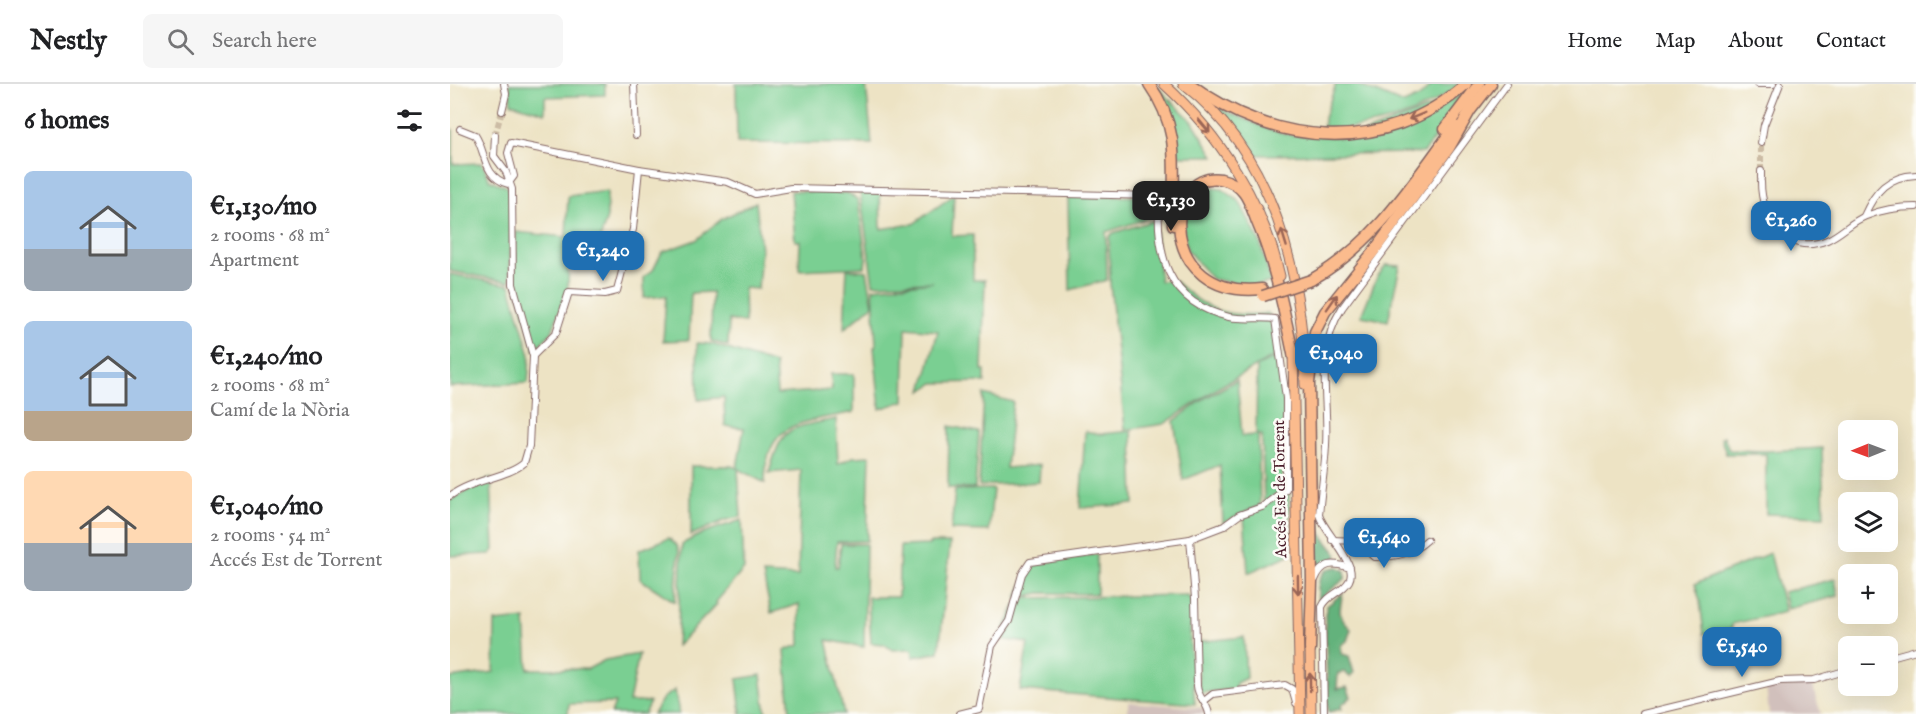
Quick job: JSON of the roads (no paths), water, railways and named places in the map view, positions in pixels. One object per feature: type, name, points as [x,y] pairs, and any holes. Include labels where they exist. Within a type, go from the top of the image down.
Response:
[{"type":"highway","points":[[1149,84],[1168,118],[1174,142],[1173,232],[1179,254],[1193,277],[1212,289],[1233,296],[1262,293],[1311,277],[1338,265],[1363,244],[1391,213],[1489,84]]},
{"type":"highway","points":[[1190,84],[1242,117],[1279,129],[1316,135],[1353,134],[1395,124],[1427,111],[1466,84]]},
{"type":"highway","points":[[1311,277],[1357,241],[1378,218],[1479,84]]},
{"type":"highway","points":[[1310,649],[1312,586],[1309,383],[1316,332],[1332,302],[1388,232],[1449,148],[1470,111],[1489,84]]},
{"type":"highway","points":[[1262,293],[1214,284],[1199,274],[1183,251],[1179,216],[1187,195],[1197,184],[1213,178],[1220,179],[1230,182],[1245,194],[1270,253],[1294,358]]},
{"type":"main road","name":"Accés Est de Torrent","points":[[1164,84],[1185,103],[1218,144],[1248,189],[1264,224],[1277,262],[1288,310],[1294,358],[1298,714]]},
{"type":"main road","name":"Accés Est de Torrent","points":[[1183,84],[1235,137],[1261,180],[1278,221],[1290,259],[1300,309],[1304,357],[1311,714]]},
{"type":"street","points":[[502,111],[506,94],[504,84]]},
{"type":"street","points":[[634,84],[636,135]]},
{"type":"street","points":[[1324,714],[1322,607],[1329,596],[1349,582],[1350,568],[1341,550],[1322,526],[1319,515],[1326,444],[1323,357],[1330,327],[1507,84]]},
{"type":"street","points":[[1758,84],[1773,84]]},
{"type":"street","points":[[1761,143],[1764,125],[1780,84]]},
{"type":"street","points":[[460,129],[472,133],[477,138],[482,156],[491,173],[504,183],[510,183]]},
{"type":"street","points":[[450,496],[464,485],[523,465],[528,446],[533,356],[513,284],[512,256],[515,216],[510,183],[494,156],[495,135]]},
{"type":"street","points":[[510,183],[514,176],[508,153],[511,143],[639,169],[728,182],[755,194],[791,188],[1156,196],[1160,200],[1161,253],[1169,277],[1185,295],[1206,309],[1228,317],[1275,319],[1286,398],[1286,489],[1262,507],[1239,515],[1224,526],[1190,539],[1030,562],[1022,574],[1010,621],[992,646],[979,709],[959,714]]},
{"type":"street","points":[[533,356],[556,333],[569,292],[605,294],[617,291],[633,229],[639,169]]},
{"type":"street","points":[[1864,216],[1875,195],[1890,180],[1916,175]]},
{"type":"street","points":[[1761,177],[1765,214],[1775,228],[1790,239],[1802,243],[1826,241],[1864,216],[1894,207],[1916,207]]},
{"type":"street","points":[[1190,539],[1195,598],[1197,693],[1204,701],[1209,714]]},
{"type":"street","points":[[1332,540],[1358,540],[1375,557],[1409,553],[1427,540]]},
{"type":"street","points":[[1312,586],[1322,569],[1334,563],[1340,556],[1341,550]]},
{"type":"street","points":[[1334,563],[1350,568]]},
{"type":"street","points":[[1898,655],[1916,650]]},
{"type":"street","points":[[1643,714],[1780,681],[1815,680],[1838,673]]},
{"type":"street","points":[[1204,701],[1213,694],[1260,687],[1289,686],[1295,695],[1298,714]]},
{"type":"tunnel","points":[[495,135],[502,111]]},
{"type":"tunnel","points":[[1761,143],[1761,171]]}]
